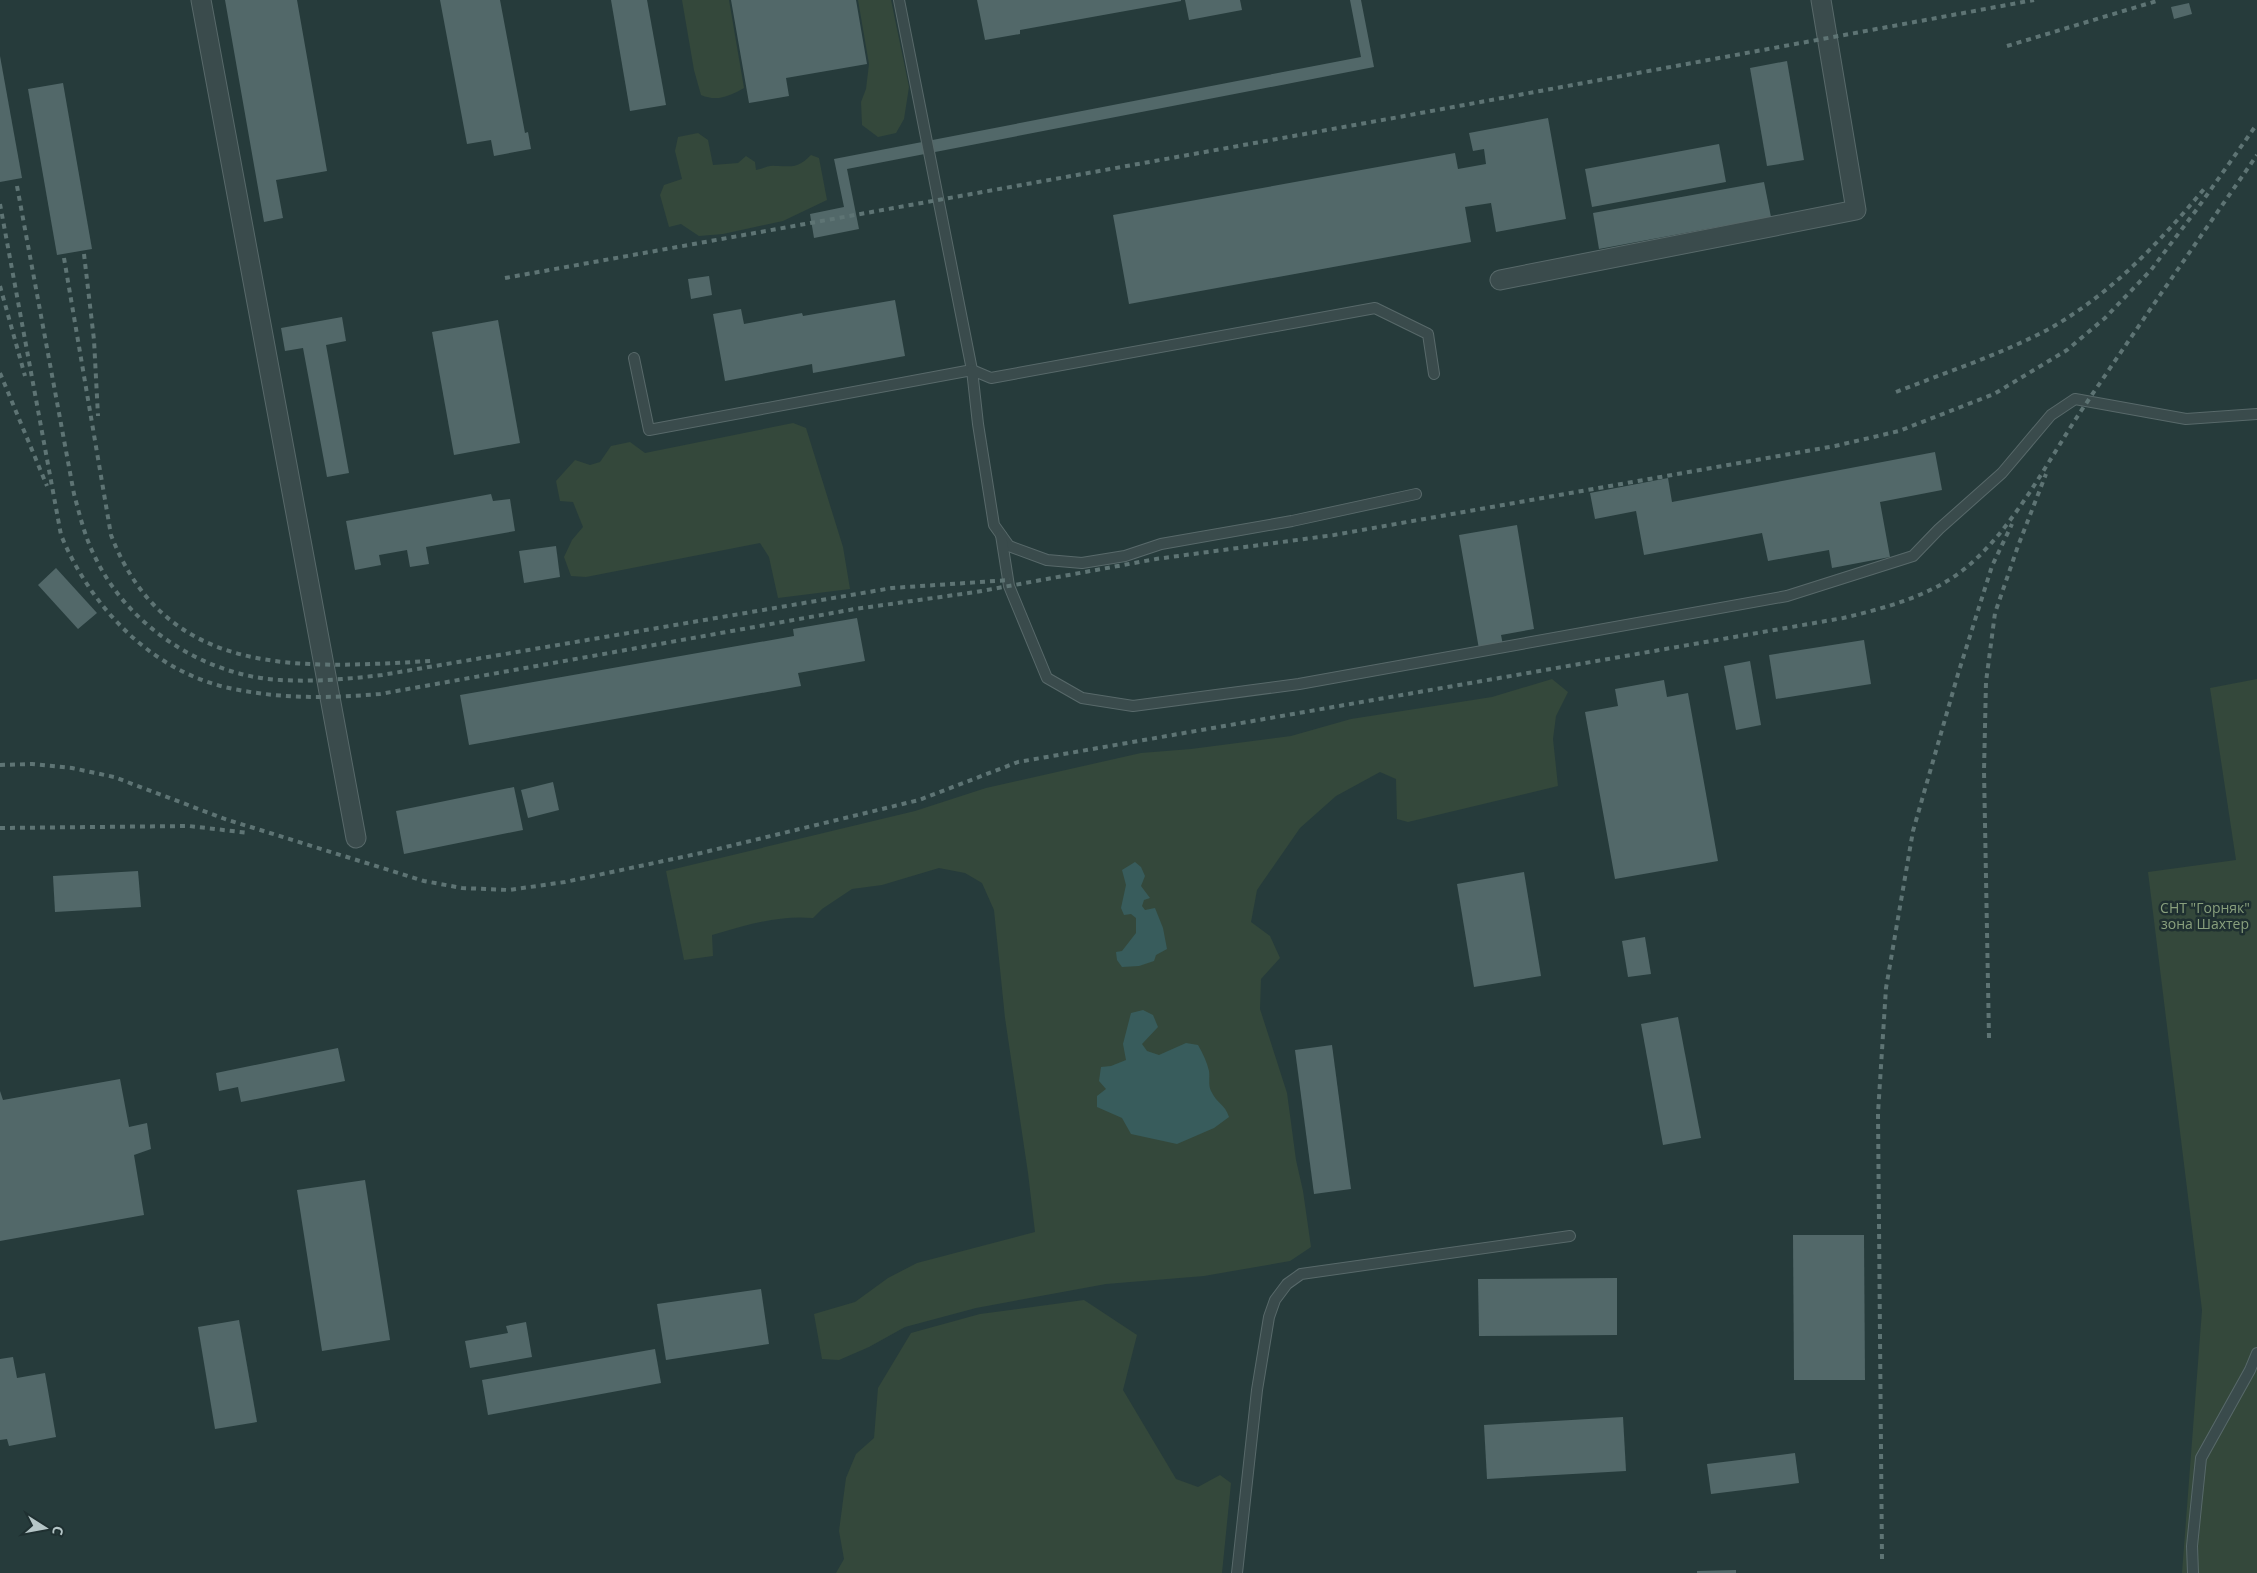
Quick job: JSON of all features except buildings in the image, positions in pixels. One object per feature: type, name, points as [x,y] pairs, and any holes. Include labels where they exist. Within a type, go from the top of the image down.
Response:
[{"type":"street","points":[[201,0],[356,838]]},
{"type":"street","points":[[1500,280],[1856,210],[1821,0]]},
{"type":"lane","points":[[899,0],[972,370],[978,424],[994,525],[1009,546],[1046,560],[1082,563],[1125,556],[1160,544],[1292,521],[1416,494]]},
{"type":"lane","points":[[634,358],[649,430],[972,370],[991,378],[1375,308],[1428,334],[1434,374]]},
{"type":"lane","points":[[1001,535],[1008,586],[1048,678],[1082,698],[1133,706],[1299,684],[1787,596],[1913,556],[1939,529],[2002,473],[2051,415],[2075,399],[2186,419],[2257,414]]},
{"type":"lane","points":[[1237,1573],[1257,1390],[1269,1317],[1275,1300],[1287,1284],[1301,1274],[1570,1236]]},
{"type":"lane","points":[[2193,1573],[2192,1546],[2201,1458],[2250,1370],[2257,1353]]},
{"type":"green space","points":[[682,0],[729,0],[744,88],[718,98],[701,95],[694,70]]},
{"type":"green space","points":[[858,0],[891,0],[909,87],[904,119],[896,133],[878,137],[862,125],[861,102],[866,89],[869,64]]},
{"type":"green space","points":[[698,133],[708,140],[713,165],[738,163],[746,156],[755,162],[756,170],[770,166],[798,165],[811,155],[819,158],[827,200],[783,221],[723,234],[699,236],[681,224],[669,227],[660,195],[664,185],[682,179],[675,151],[678,137]]},
{"type":"green space","points":[[793,423],[806,428],[843,547],[850,589],[778,598],[769,557],[760,543],[586,577],[571,576],[564,557],[572,540],[583,527],[573,502],[560,501],[556,481],[575,460],[590,465],[600,462],[611,446],[630,442],[645,453]]},
{"type":"green space","points":[[1552,679],[1568,692],[1556,716],[1553,739],[1558,786],[1408,822],[1397,819],[1396,779],[1380,772],[1336,796],[1300,828],[1257,890],[1251,922],[1270,936],[1280,958],[1261,979],[1260,1009],[1287,1093],[1311,1247],[1290,1261],[1204,1276],[1106,1284],[976,1308],[905,1327],[869,1347],[839,1360],[822,1359],[814,1314],[855,1302],[888,1278],[917,1263],[1035,1232],[1005,1018],[994,910],[982,883],[965,873],[939,868],[882,885],[852,889],[822,909],[813,918],[775,919],[712,935],[713,956],[684,960],[666,871],[915,811],[986,788],[1141,753],[1191,749],[1291,736],[1351,719],[1492,697]]},
{"type":"green space","name":"СНТ \"Горняк\" зона Шахтер","points":[[2257,679],[2257,1573],[2182,1573],[2202,1310],[2148,872],[2236,860],[2210,688]]},
{"type":"green space","points":[[1084,1300],[1137,1335],[1123,1390],[1176,1479],[1198,1487],[1220,1475],[1231,1483],[1222,1573],[836,1573],[844,1559],[839,1531],[846,1478],[856,1454],[874,1438],[878,1388],[911,1333],[980,1314]]},
{"type":"water","points":[[1135,862],[1141,867],[1145,876],[1141,886],[1150,898],[1144,900],[1142,906],[1145,910],[1155,908],[1163,928],[1167,949],[1156,955],[1154,961],[1139,966],[1122,967],[1117,960],[1116,952],[1122,951],[1136,933],[1136,918],[1131,914],[1124,915],[1121,908],[1126,885],[1122,870]]},
{"type":"water","points":[[1143,1010],[1153,1015],[1158,1027],[1142,1044],[1147,1051],[1159,1055],[1186,1043],[1198,1045],[1208,1068],[1211,1091],[1229,1117],[1214,1128],[1177,1144],[1131,1134],[1122,1118],[1097,1107],[1097,1096],[1106,1089],[1099,1081],[1101,1067],[1111,1066],[1126,1060],[1123,1044],[1131,1013]]},
{"type":"railway","points":[[505,278],[1399,117],[2034,0]]},
{"type":"railway","points":[[2007,46],[2160,0]]},
{"type":"railway","points":[[0,204],[61,535],[74,563],[90,589],[130,635],[154,655],[181,670],[209,682],[239,690],[274,695],[345,696],[380,694],[855,609],[976,592],[1156,559],[1334,535],[1835,446],[1899,431],[1994,394],[2067,350],[2105,318],[2151,270],[2257,124]]},
{"type":"railway","points":[[0,765],[32,764],[72,768],[114,777],[225,819],[424,881],[462,888],[509,890],[565,882],[701,853],[919,800],[1018,762],[1843,618],[1871,611],[1913,598],[1952,578],[1972,563],[2007,524],[2024,501],[2081,411],[2257,155]]},
{"type":"railway","points":[[17,186],[74,494],[92,551],[110,584],[128,606],[149,626],[172,644],[224,669],[252,676],[293,681],[382,675],[892,588],[1010,580]]},
{"type":"railway","points":[[1896,392],[2010,347],[2047,330],[2070,316],[2112,285],[2132,267],[2204,189]]},
{"type":"railway","points":[[84,254],[94,340],[98,416]]},
{"type":"railway","points":[[64,258],[111,535],[135,582],[166,617],[203,640],[243,655],[287,662],[334,665],[431,661]]},
{"type":"railway","points":[[0,286],[25,376]]},
{"type":"railway","points":[[0,373],[47,486]]},
{"type":"railway","points":[[1989,1038],[1984,771],[1986,682],[1995,613],[2046,474]]},
{"type":"railway","points":[[1882,1559],[1878,1113],[1886,988],[1913,831],[1958,674],[1992,566],[2012,524]]},
{"type":"railway","points":[[0,828],[189,826],[249,833]]}]
